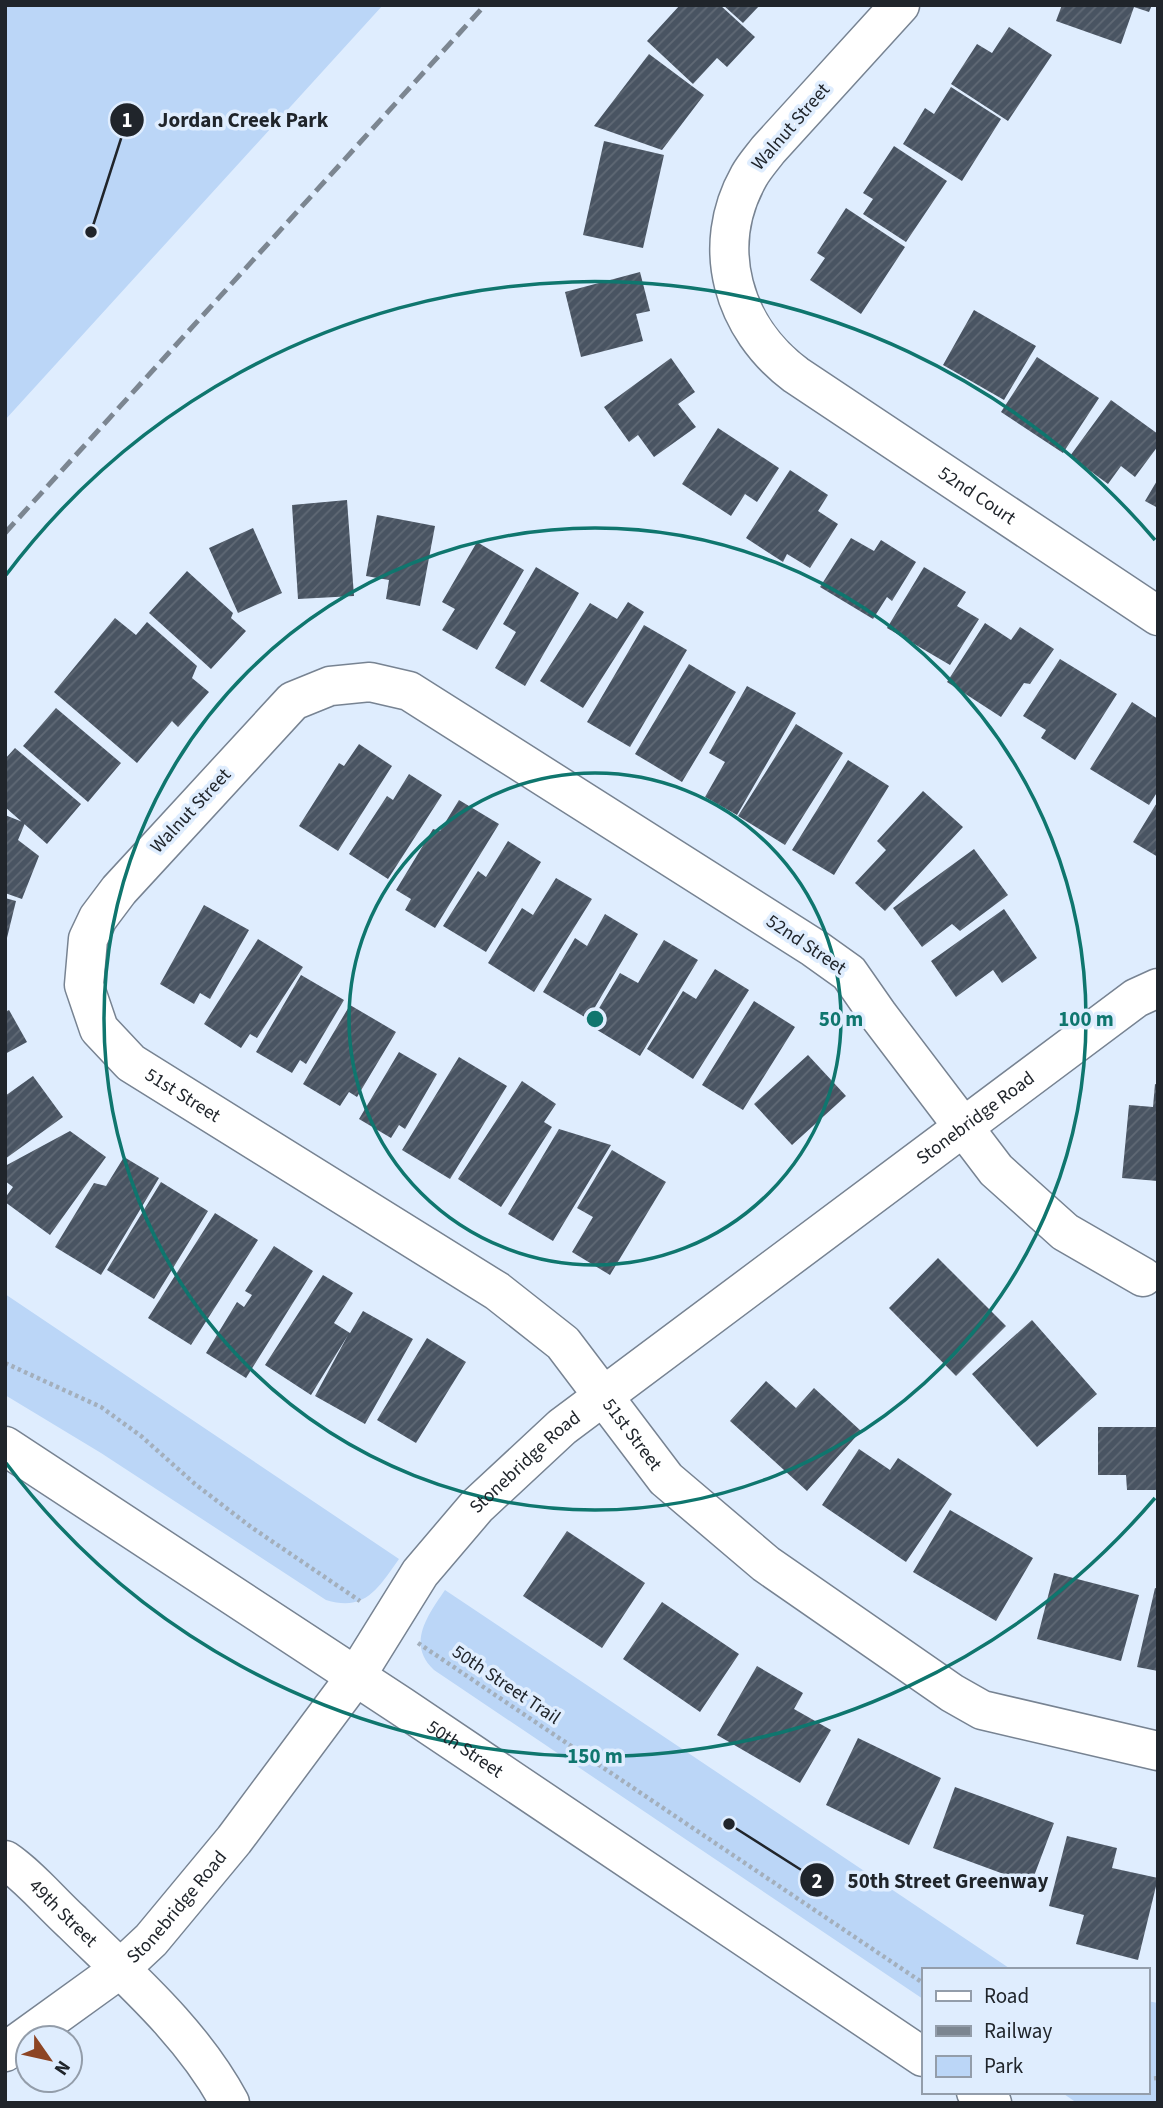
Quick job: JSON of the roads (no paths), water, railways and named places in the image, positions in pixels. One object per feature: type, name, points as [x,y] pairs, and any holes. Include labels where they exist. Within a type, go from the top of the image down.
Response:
[{"type":"street","name":"Walnut Street","points":[[796,375],[758,340],[741,310],[731,277],[729,241],[736,207],[749,175],[768,150],[900,5]]},
{"type":"street","name":"52nd Court","points":[[796,375],[1158,616]]},
{"type":"street","name":"Walnut Street","points":[[131,1063],[99,1029],[84,985],[88,939],[98,918],[119,890],[293,701],[330,686],[370,682],[409,691],[439,708]]},
{"type":"street","name":"52nd Street","points":[[439,708],[849,973],[996,1170],[1065,1232],[1143,1277]]},
{"type":"street","name":"Stonebridge Road","points":[[5,2052],[120,1969],[151,1940],[234,1839],[356,1676],[420,1573],[477,1506],[562,1427],[1136,998],[1158,988]]},
{"type":"street","name":"51st Street","points":[[131,1063],[497,1291],[563,1343],[666,1479],[676,1488],[766,1564],[952,1693],[982,1710],[1158,1751]]},
{"type":"street","name":"50th Street","points":[[5,1446],[356,1676],[922,2056]]},
{"type":"street","name":"49th Street","points":[[5,1860],[120,1969],[194,2047],[230,2103]]},
{"type":"railway","points":[[5,533],[485,5]]},
{"type":"place","name":"Jordan Creek Park","points":[[91,232]]},
{"type":"place","name":"50th Street Greenway","points":[[729,1824]]}]
